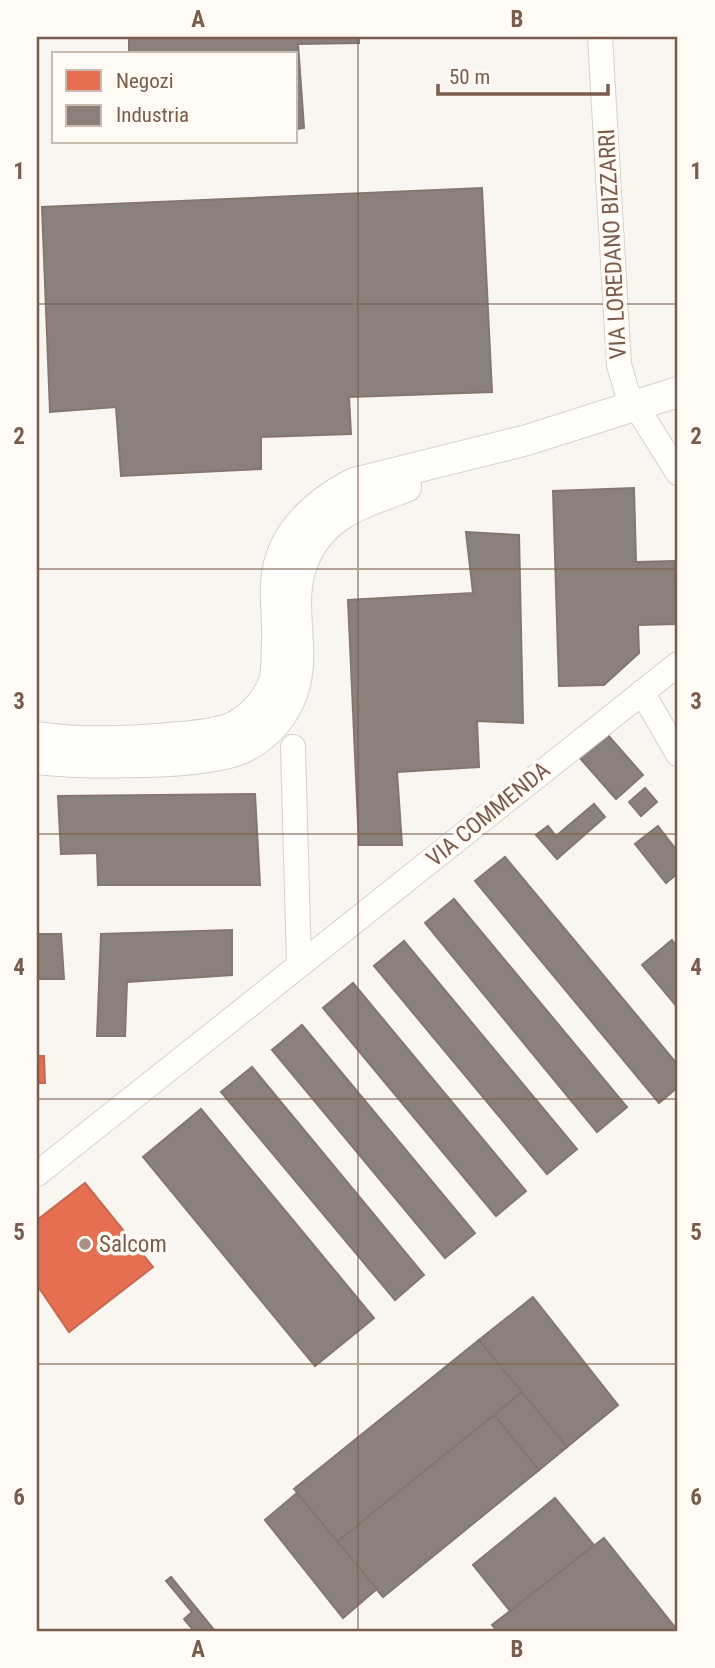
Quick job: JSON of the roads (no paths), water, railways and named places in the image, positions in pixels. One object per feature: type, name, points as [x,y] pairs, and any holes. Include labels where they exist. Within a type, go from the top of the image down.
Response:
[{"type":"street","name":"VIA LOREDANO BIZZARRI","points":[[600,37],[619,365],[622,382],[636,405]]},
{"type":"street","points":[[37,759],[62,762],[199,757],[221,755],[243,748],[264,735],[277,721],[295,683],[298,583],[303,561],[332,522],[352,507],[527,440],[678,392]]},
{"type":"street","points":[[636,405],[678,474]]},
{"type":"street","points":[[37,737],[85,743],[138,741],[204,734],[232,727],[255,710],[272,686],[278,633],[278,567],[292,533],[311,510],[332,494],[354,483],[527,440]]},
{"type":"street","name":"VIA COMMENDA","points":[[37,1174],[678,664]]},
{"type":"street","points":[[642,692],[678,754]]},
{"type":"street","points":[[293,747],[299,965]]},
{"type":"place","name":"Salcom","points":[[85,1244]]}]
